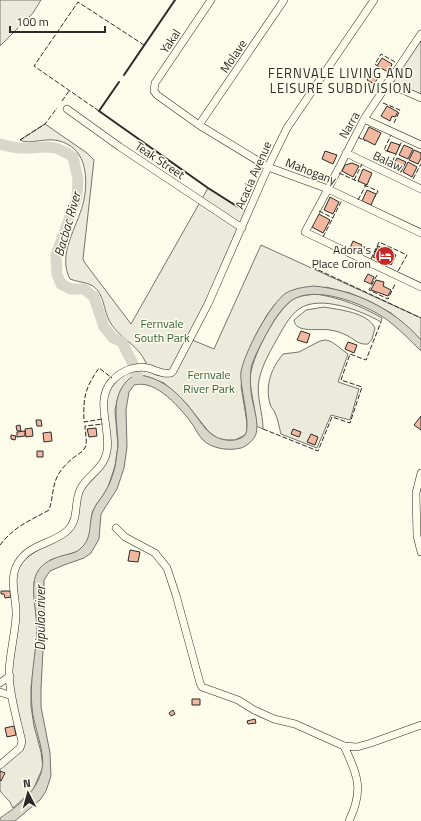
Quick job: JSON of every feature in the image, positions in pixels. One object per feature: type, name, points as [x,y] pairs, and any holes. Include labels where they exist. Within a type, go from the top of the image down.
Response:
[{"type":"street","name":"Yakal","points":[[157,95],[154,91],[155,83],[211,0]]},
{"type":"street","name":"Molave","points":[[199,125],[284,0]]},
{"type":"street","name":"Acacia Avenue","points":[[10,676],[9,670],[16,615],[13,576],[18,563],[27,552],[40,544],[59,536],[67,531],[73,524],[80,488],[97,471],[105,459],[108,446],[104,406],[107,388],[112,380],[128,370],[142,368],[167,374],[173,371],[208,304],[268,167],[287,128],[374,0]]},
{"type":"street","name":"Narra","points":[[420,36],[364,119],[304,232],[421,287]]},
{"type":"street","points":[[387,83],[421,98]]},
{"type":"street","name":"Mahogany","points":[[157,95],[199,125],[268,167],[328,189],[421,233]]},
{"type":"street","name":"Teak Street","points":[[67,109],[120,147],[242,228]]},
{"type":"street","points":[[364,119],[421,145]]},
{"type":"street","name":"Balaw","points":[[346,153],[421,188]]},
{"type":"street","points":[[421,473],[416,493],[417,536],[421,552]]},
{"type":"street","points":[[116,528],[125,537],[155,553],[167,568],[176,595],[191,654],[202,687],[238,700],[274,719],[295,724],[344,746],[357,747],[421,725]]},
{"type":"street","points":[[0,683],[10,676],[12,696],[22,742],[20,748],[0,765]]},
{"type":"street","points":[[0,692],[12,696]]},
{"type":"street","points":[[344,746],[352,763],[358,782],[357,802],[349,821]]},
{"type":"green space","points":[[0,0],[41,0],[33,13],[0,46]]},
{"type":"green space","points":[[419,41],[421,42],[421,94],[392,82]]},
{"type":"green space","name":"Fernvale River Park","points":[[45,124],[87,153],[94,160],[83,259],[131,324],[208,188],[248,213],[190,339],[214,349],[261,245],[421,318],[421,340],[391,313],[350,293],[326,287],[275,304],[256,334],[241,386],[247,431],[245,435],[235,440],[217,438],[209,432],[185,402],[164,383],[145,376],[122,388],[115,410],[118,446],[115,466],[107,490],[92,513],[90,535],[86,543],[79,551],[50,560],[34,582],[37,629],[31,687],[31,706],[43,767],[33,790],[13,808],[10,802],[0,791],[0,765],[20,748],[10,676],[16,615],[13,589],[18,563],[67,531],[77,499],[105,459],[107,388],[120,374],[148,368],[140,353],[119,334],[110,322],[102,298],[97,290],[91,285],[70,279],[67,270],[67,251],[69,241],[85,196],[85,170],[79,155],[67,144],[54,140],[30,142],[20,140]]},
{"type":"green space","name":"Fernvale River Park","points":[[316,294],[342,300],[358,306],[382,318],[381,322],[352,309],[329,304],[318,303],[308,305],[295,312],[281,332],[260,375],[258,392],[263,429],[256,426],[250,380],[254,360],[259,347],[280,312],[288,304],[295,298]]},
{"type":"green space","points":[[324,307],[345,311],[366,318],[375,328],[372,339],[368,344],[362,344],[333,330],[309,330],[303,329],[295,324],[294,320],[306,310]]},
{"type":"green space","points":[[326,340],[335,344],[348,354],[338,382],[359,389],[350,420],[331,415],[317,448],[281,434],[275,412],[270,404],[268,390],[272,371],[283,354],[299,352],[320,341]]},
{"type":"water","name":"Dipulao river","points":[[314,286],[329,288],[359,297],[386,310],[399,319],[421,340],[421,351],[390,322],[358,304],[331,296],[318,294],[296,298],[287,304],[275,319],[252,363],[251,387],[257,421],[257,430],[254,438],[248,444],[236,449],[216,447],[207,443],[200,437],[182,411],[168,397],[151,386],[143,384],[134,385],[129,392],[126,410],[127,447],[124,468],[117,489],[101,514],[99,539],[91,553],[84,558],[50,571],[44,580],[41,707],[50,753],[51,776],[46,791],[40,800],[15,821],[0,821],[0,818],[26,798],[36,785],[43,762],[31,698],[37,629],[34,594],[35,576],[41,567],[51,560],[79,550],[89,536],[93,511],[109,485],[115,467],[118,446],[116,404],[121,389],[128,380],[134,376],[142,375],[153,378],[174,391],[191,409],[205,429],[212,435],[226,440],[235,440],[244,436],[247,425],[241,372],[252,342],[273,307],[286,293],[304,287]]},
{"type":"building","points":[[382,58],[392,64],[390,73],[377,66]]},
{"type":"building","points":[[371,74],[378,78],[374,84],[367,80]]},
{"type":"building","points":[[387,106],[398,112],[395,117],[392,116],[390,121],[381,116]]},
{"type":"building","points":[[369,127],[381,133],[375,145],[363,139]]},
{"type":"building","points":[[391,142],[400,145],[396,154],[387,151]]},
{"type":"building","points":[[404,145],[413,149],[408,159],[399,155]]},
{"type":"building","points":[[414,150],[421,153],[421,158],[418,164],[409,160]]},
{"type":"building","points":[[325,151],[337,155],[333,164],[322,159]]},
{"type":"building","points":[[397,158],[406,162],[401,172],[392,168]]},
{"type":"building","points":[[408,162],[417,167],[412,177],[403,172]]},
{"type":"building","points":[[352,163],[359,166],[353,177],[342,171],[345,165]]},
{"type":"building","points":[[363,169],[372,173],[367,185],[358,181]]},
{"type":"building","points":[[367,190],[376,194],[371,205],[362,201]]},
{"type":"building","points":[[330,197],[339,202],[333,214],[324,210]]},
{"type":"building","points":[[319,214],[330,220],[323,233],[312,227]]},
{"type":"building","points":[[353,241],[362,245],[359,252],[350,248]]},
{"type":"building","name":"Adora's Place Coron","points":[[378,246],[396,255],[391,265],[373,257]]},
{"type":"building","points":[[368,274],[374,277],[371,284],[364,281]]},
{"type":"building","points":[[376,280],[384,282],[383,286],[391,290],[388,296],[371,290]]},
{"type":"building","points":[[301,331],[310,334],[307,343],[297,340]]},
{"type":"building","points":[[348,342],[357,345],[354,353],[345,349]]},
{"type":"building","points":[[421,416],[421,430],[414,425]]},
{"type":"building","points":[[36,420],[41,420],[42,426],[37,426]]},
{"type":"building","points":[[20,425],[21,431],[17,431],[16,426]]},
{"type":"building","points":[[32,428],[33,436],[26,437],[25,429]]},
{"type":"building","points":[[96,428],[97,436],[89,437],[87,429]]},
{"type":"building","points":[[293,429],[301,432],[299,437],[291,434]]},
{"type":"building","points":[[25,431],[25,436],[17,437],[17,432]]},
{"type":"building","points":[[51,432],[52,441],[44,442],[43,433]]},
{"type":"building","points":[[311,434],[318,437],[315,445],[307,442]]},
{"type":"building","points":[[11,435],[16,436],[15,440],[11,439]]},
{"type":"building","points":[[37,451],[43,451],[43,457],[37,457]]},
{"type":"building","points":[[130,550],[140,552],[138,562],[128,561]]},
{"type":"building","points":[[1,591],[10,591],[11,597],[5,598],[4,594],[1,594]]},
{"type":"building","points":[[192,699],[200,699],[200,705],[192,705]]},
{"type":"building","points":[[173,710],[175,714],[171,716],[169,713]]},
{"type":"building","points":[[255,719],[256,723],[248,724],[247,721]]},
{"type":"building","points":[[14,726],[16,735],[7,737],[5,728]]},
{"type":"building","points":[[0,771],[5,773],[1,781],[0,780]]},
{"type":"waterway","name":"Bacbac River","points":[[0,144],[19,148],[52,147],[73,157],[78,179],[77,197],[56,255],[57,274],[61,284],[71,289],[84,289],[94,297],[104,327],[113,338],[122,342],[138,378]]},
{"type":"fence","points":[[119,82],[99,111],[34,66],[78,2],[144,45],[124,75]]},
{"type":"fence","points":[[379,67],[375,64],[381,54],[395,62]]},
{"type":"fence","points":[[62,101],[69,91],[70,92]]},
{"type":"fence","points":[[383,103],[400,110],[394,123]]},
{"type":"fence","points":[[20,140],[45,124],[57,108]]},
{"type":"fence","points":[[390,152],[384,150],[391,135]]},
{"type":"fence","points":[[358,137],[365,141]]},
{"type":"fence","points":[[399,147],[402,141]]},
{"type":"fence","points":[[389,168],[396,154]]},
{"type":"fence","points":[[354,180],[362,164]]},
{"type":"fence","points":[[413,179],[421,164]]},
{"type":"fence","points":[[339,173],[359,182]]},
{"type":"fence","points":[[364,185],[378,191],[375,197]]},
{"type":"fence","points":[[358,200],[366,185]]},
{"type":"fence","points":[[323,237],[342,200]]},
{"type":"fence","points":[[319,211],[333,218]]},
{"type":"fence","points":[[371,259],[379,242],[407,255],[398,271]]},
{"type":"fence","points":[[312,267],[421,318]]},
{"type":"fence","points":[[377,275],[369,290],[388,299],[395,284]]},
{"type":"fence","points":[[263,429],[318,451],[332,417],[350,423],[362,387],[341,380],[350,354],[366,360],[381,322]]},
{"type":"fence","points":[[102,419],[84,422],[86,393],[99,368],[112,378]]},
{"type":"fence","points":[[0,545],[17,528],[49,510],[54,485],[58,474],[66,464],[82,451],[86,445],[85,426],[103,424]]},
{"type":"wall","points":[[124,75],[175,0]]},
{"type":"wall","points":[[119,82],[99,111],[208,188],[238,207]]},
{"type":"place","name":"Adora's Place Coron","points":[[385,256]]},
{"type":"district","name":"FERNVALE LIVING AND LEISURE SUBDIVISION","points":[[341,80]]},
{"type":"park label","name":"Fernvale South Park","points":[[162,330]]}]
